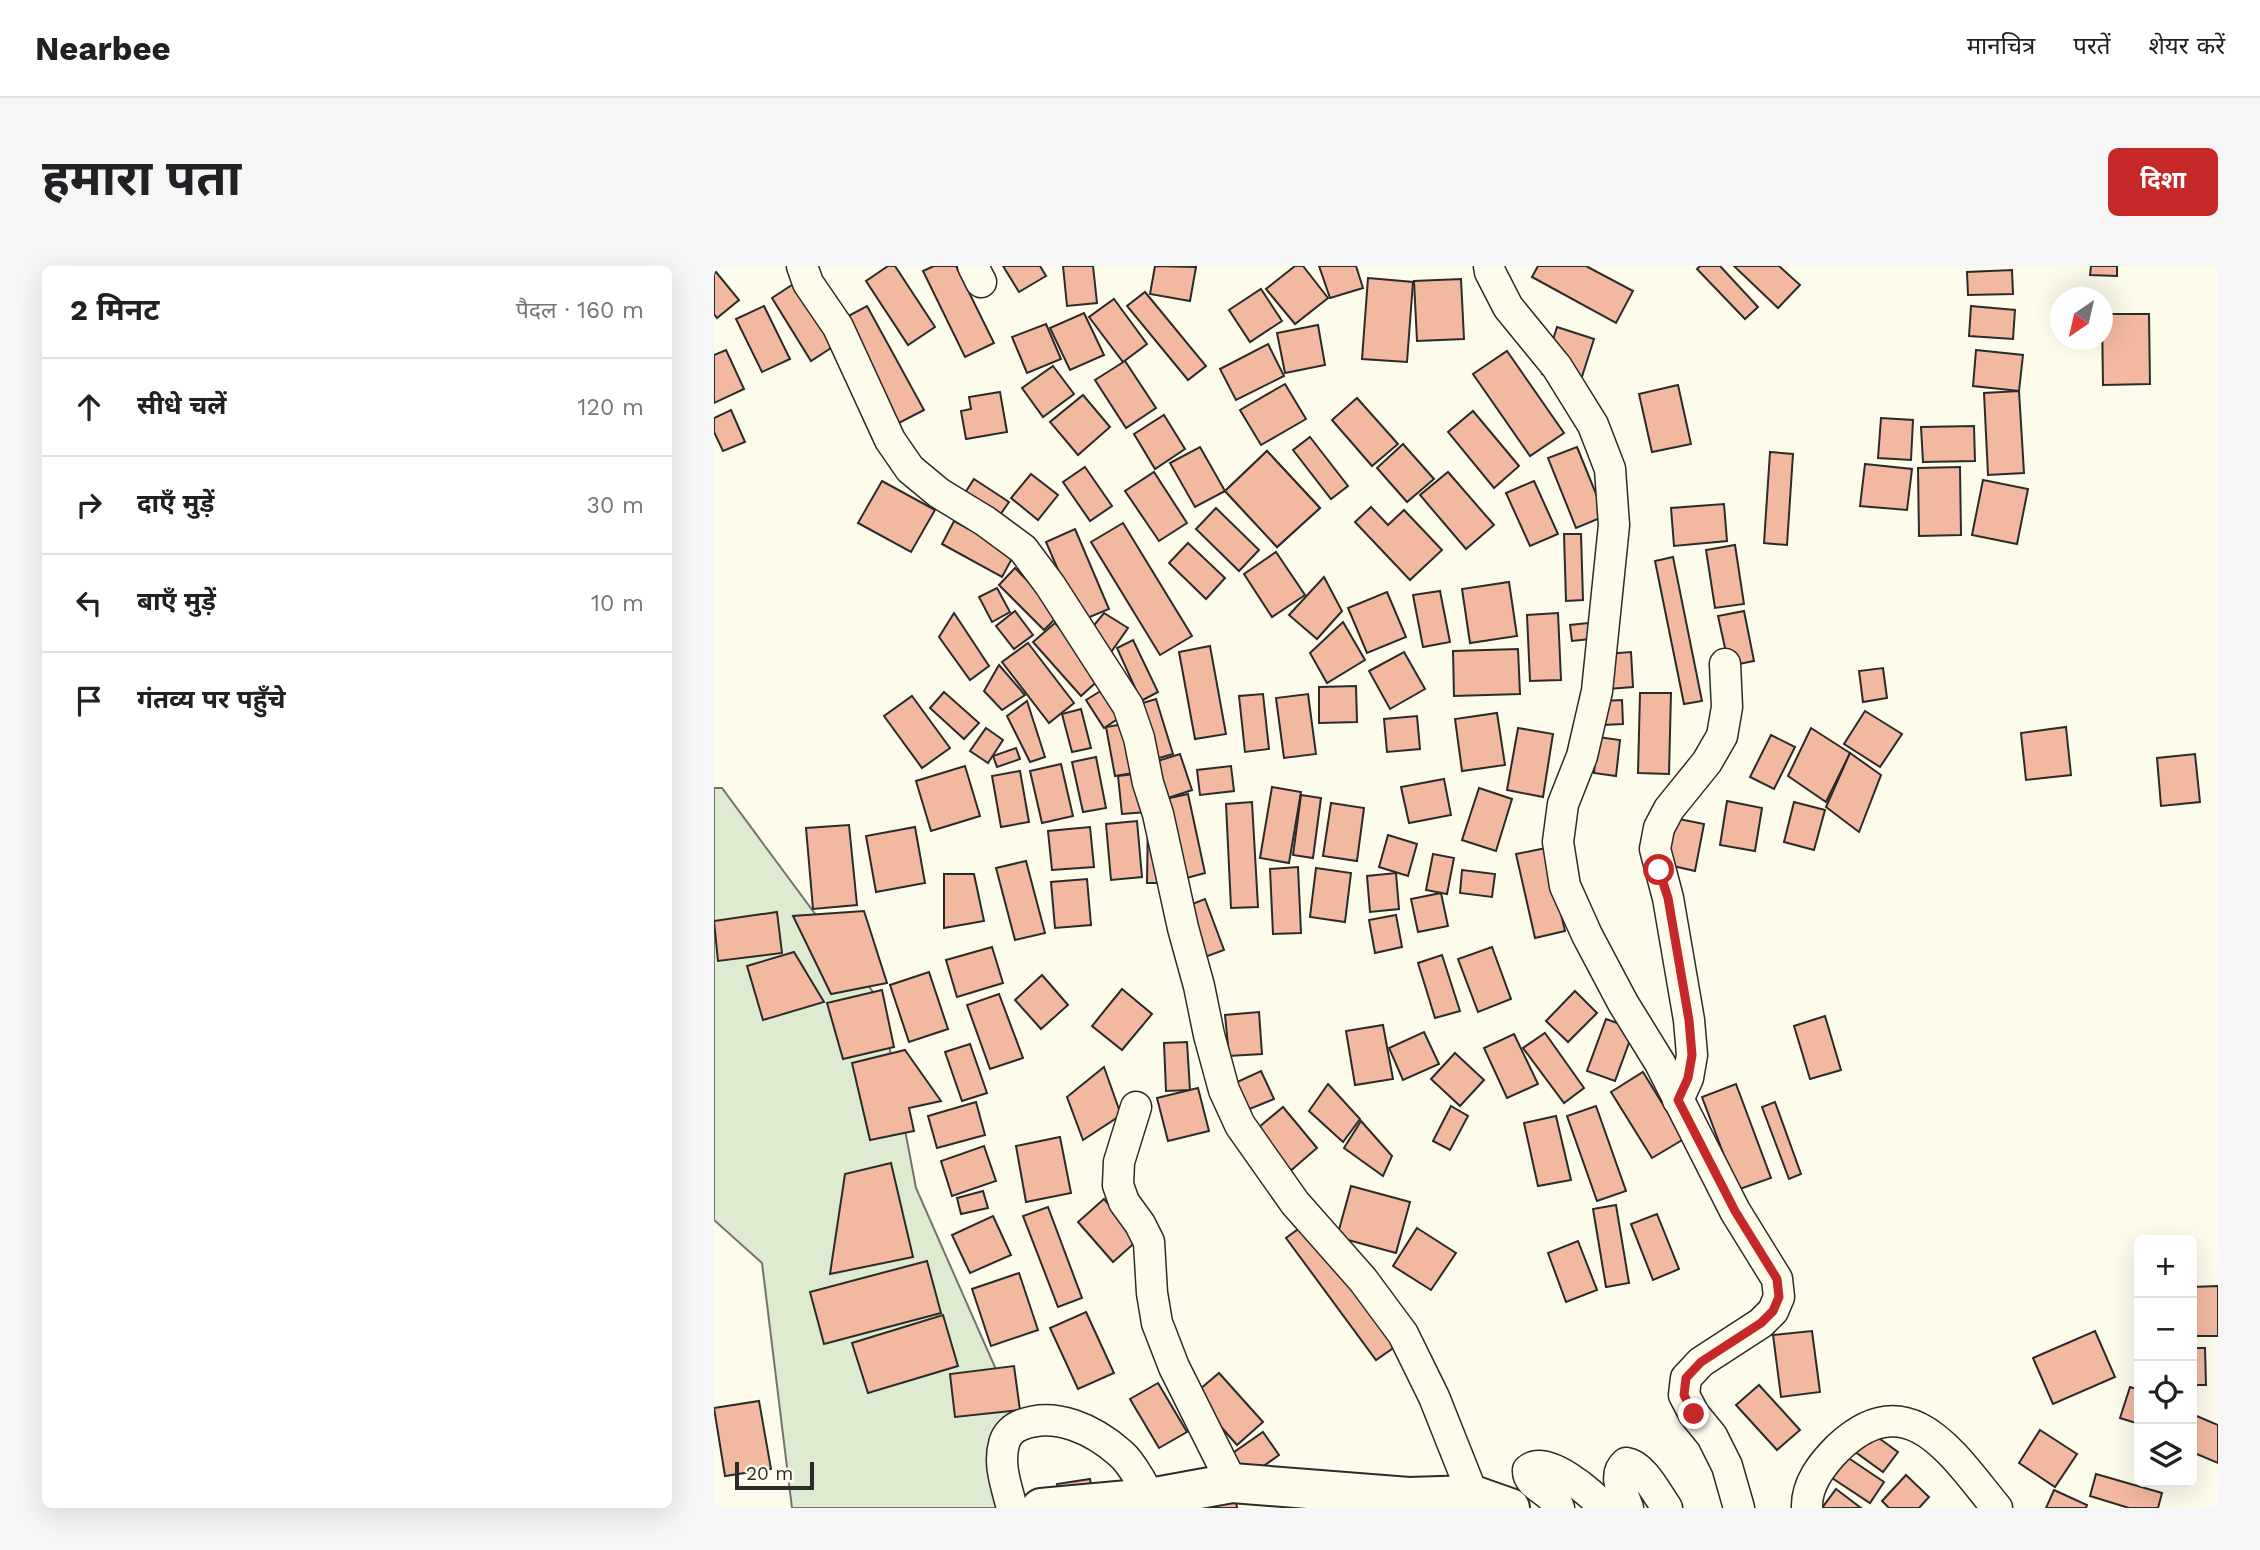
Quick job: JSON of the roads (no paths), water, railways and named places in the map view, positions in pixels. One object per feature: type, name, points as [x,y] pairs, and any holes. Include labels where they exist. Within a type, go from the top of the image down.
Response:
[{"type":"main road","points":[[1041,1508],[1152,1503],[1232,1483],[1409,1497],[1473,1495],[1510,1508]]},
{"type":"street","points":[[802,266],[808,283],[838,327],[890,440],[910,469],[939,493],[985,521],[1023,549],[1050,585],[1128,706],[1161,825],[1223,1090],[1240,1125],[1295,1203],[1363,1280],[1404,1334],[1434,1397],[1473,1495]]},
{"type":"street","points":[[1489,266],[1508,307],[1557,367],[1593,425],[1610,469],[1614,525],[1597,691],[1582,756],[1563,804],[1558,842],[1565,886],[1587,935],[1623,1003],[1660,1063],[1735,1211],[1777,1279],[1779,1297],[1773,1311],[1761,1323],[1701,1362],[1686,1378],[1684,1395],[1694,1414],[1712,1436],[1727,1466],[1740,1508]]},
{"type":"street","points":[[1678,1100],[1688,1078],[1692,1055],[1689,1020],[1668,898],[1655,849],[1659,828],[1669,809],[1707,762],[1722,736],[1727,707],[1725,664]]},
{"type":"street","points":[[1136,1107],[1119,1162],[1118,1185],[1124,1202],[1149,1242],[1157,1323],[1174,1367],[1232,1483]]},
{"type":"street","points":[[1012,1508],[1002,1466],[1004,1442],[1013,1428],[1035,1419],[1066,1422],[1104,1441],[1122,1454],[1152,1503]]},
{"type":"street","points":[[1807,1508],[1813,1478],[1826,1460],[1849,1438],[1873,1423],[1897,1420],[1920,1427],[1946,1446],[1997,1508]]},
{"type":"street","points":[[1628,1508],[1618,1477],[1620,1468],[1626,1463],[1633,1464],[1642,1472],[1667,1508]]},
{"type":"street","points":[[1559,1508],[1549,1492],[1531,1481],[1528,1470],[1533,1465],[1541,1465],[1565,1475],[1587,1490],[1604,1508]]}]
